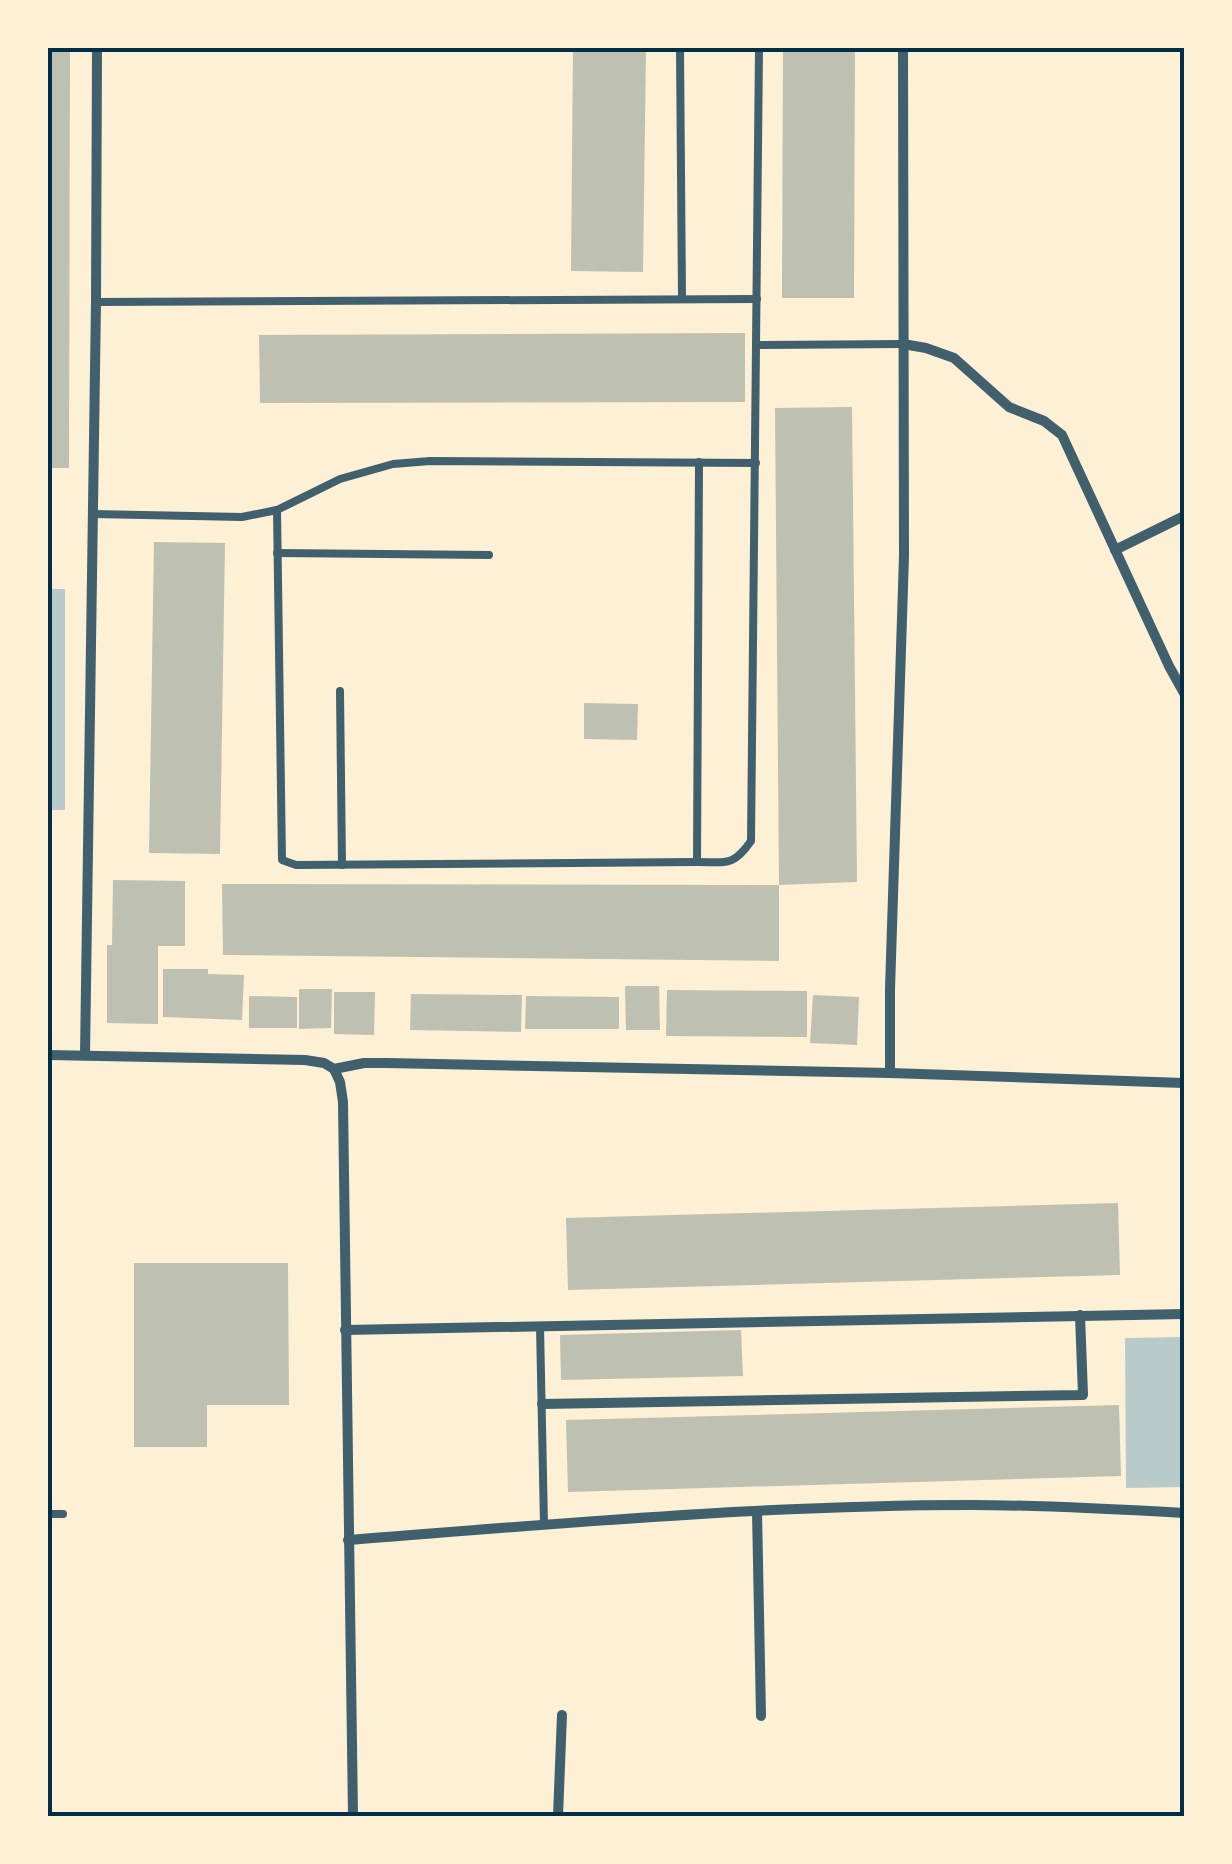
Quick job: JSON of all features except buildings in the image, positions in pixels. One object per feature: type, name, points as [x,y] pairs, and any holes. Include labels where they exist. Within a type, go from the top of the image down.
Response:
[{"type":"street","points":[[85,1055],[97,48]]},
{"type":"street","points":[[890,1073],[904,556],[903,48]]},
{"type":"street","points":[[903,344],[954,358],[1009,407],[1044,421],[1062,435],[1184,693]]},
{"type":"street","points":[[1115,550],[1184,516]]},
{"type":"street","points":[[48,1055],[305,1060],[334,1069],[386,1063],[1184,1083]]},
{"type":"street","points":[[334,1069],[343,1102],[352,1816]]},
{"type":"street","points":[[345,1330],[1184,1314]]},
{"type":"street","points":[[542,1404],[1083,1394],[1080,1315]]},
{"type":"street","points":[[348,1540],[757,1512],[972,1505],[1184,1513]]},
{"type":"street","points":[[757,1512],[761,1716]]},
{"type":"street","points":[[558,1816],[562,1714]]},
{"type":"lane","points":[[680,48],[682,299]]},
{"type":"lane","points":[[277,510],[282,860],[296,866],[728,862],[741,856],[751,841],[759,48]]},
{"type":"lane","points":[[96,302],[758,299]]},
{"type":"lane","points":[[757,345],[903,344]]},
{"type":"lane","points":[[93,514],[242,517],[277,510],[340,479],[393,464],[430,461],[756,463]]},
{"type":"lane","points":[[697,862],[699,462]]},
{"type":"lane","points":[[277,553],[489,554]]},
{"type":"lane","points":[[340,691],[342,865]]},
{"type":"lane","points":[[540,1326],[544,1525]]},
{"type":"lane","points":[[48,1514],[63,1514]]},
{"type":"shaded area","points":[[48,589],[65,589],[65,810],[48,810]]},
{"type":"shaded area","points":[[1184,1337],[1184,1487],[1126,1488],[1125,1338]]}]
